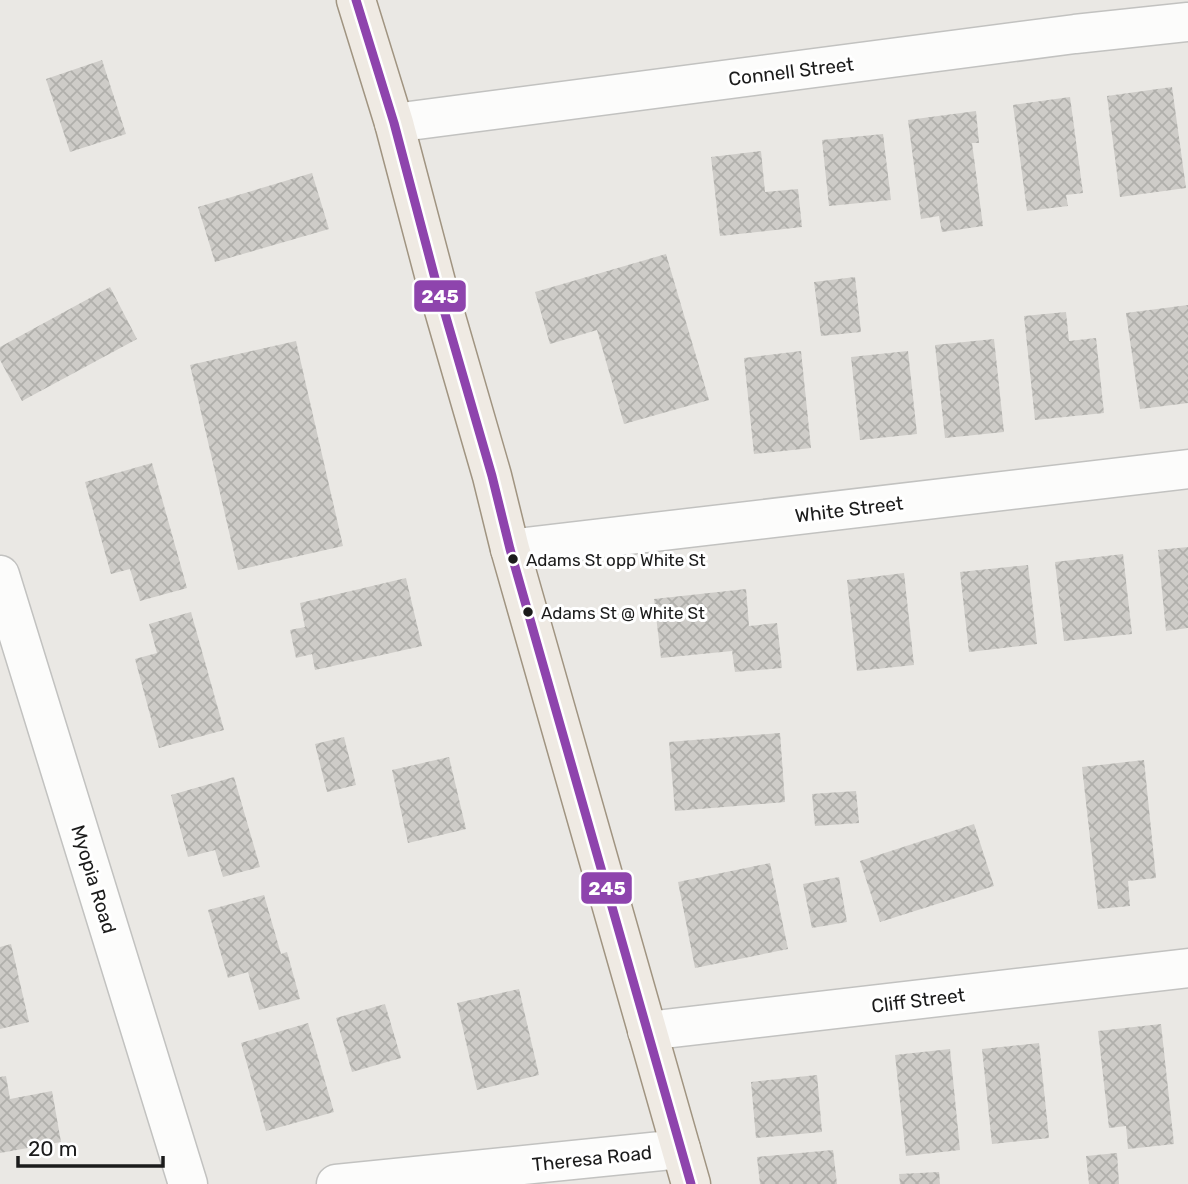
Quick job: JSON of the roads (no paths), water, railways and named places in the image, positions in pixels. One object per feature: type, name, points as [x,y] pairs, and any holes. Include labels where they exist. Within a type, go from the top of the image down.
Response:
[{"type":"main road","points":[[355,0],[394,123],[510,549],[686,1167]]},
{"type":"street","name":"Connell Street","points":[[394,123],[1075,34],[1188,22]]},
{"type":"street","name":"White Street","points":[[510,549],[1188,469]]},
{"type":"street","name":"Myopia Road","points":[[0,575],[188,1184]]},
{"type":"street","name":"Cliff Street","points":[[647,1031],[1188,968]]},
{"type":"street","name":"Theresa Road","points":[[336,1184],[686,1167]]},
{"type":"place","name":"Adams St opp White St","points":[[513,559]]},
{"type":"place","name":"Adams St @ White St","points":[[528,612]]}]
